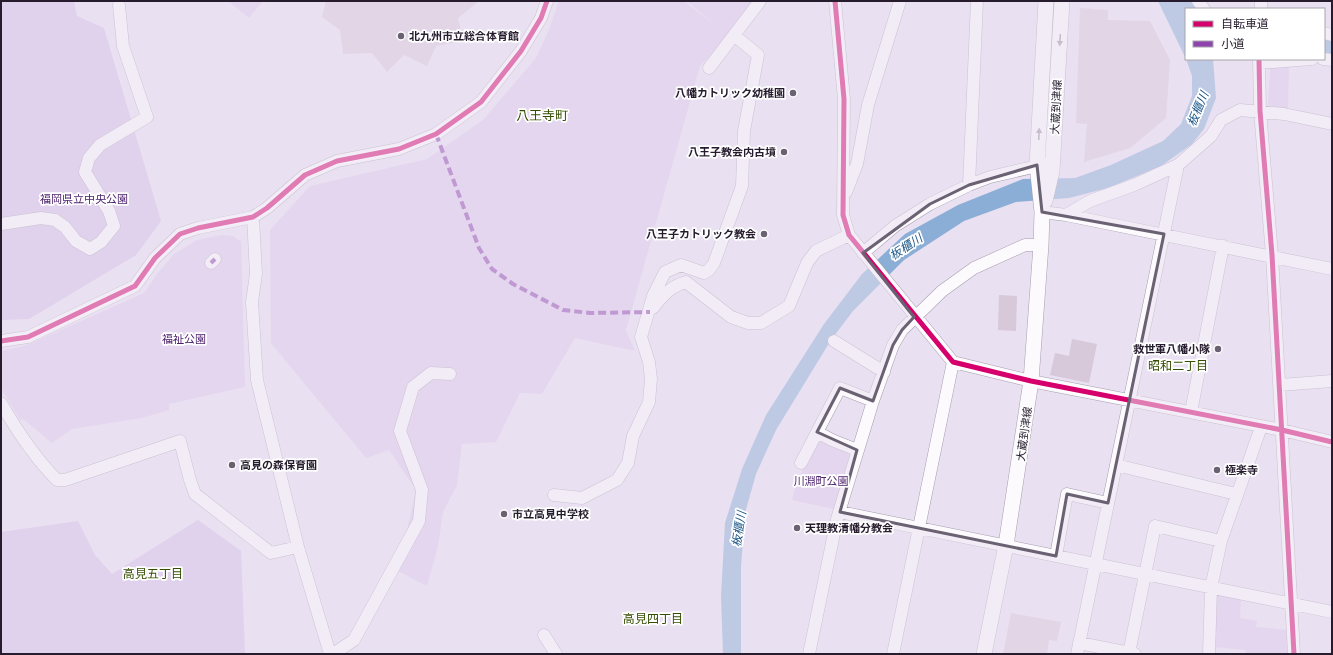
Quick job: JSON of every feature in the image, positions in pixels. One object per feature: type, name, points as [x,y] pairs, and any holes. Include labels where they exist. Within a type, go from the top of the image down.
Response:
[{"type":"main road","name":"大蔵到津線","points":[[1045,168],[1046,1]]},
{"type":"main road","name":"大蔵到津線","points":[[984,654],[1006,545],[1031,381],[1045,168],[1062,1]]},
{"type":"street","points":[[1,342],[28,337],[135,286],[155,258],[180,234],[203,227],[253,217],[267,208],[305,174],[337,161],[399,149],[430,136],[481,102],[521,51],[541,18],[546,1]]},
{"type":"street","points":[[710,68],[760,1]]},
{"type":"street","points":[[835,1],[844,99],[844,215],[848,235],[914,317],[953,362],[1031,381],[1282,430],[1332,442]]},
{"type":"street","points":[[844,199],[857,164],[868,105],[900,1]]},
{"type":"street","points":[[969,185],[977,1]]},
{"type":"street","points":[[1,224],[41,218],[55,220],[65,227],[76,240],[90,249],[101,242],[114,226],[109,211],[85,172],[89,158],[100,145],[147,117],[123,46],[119,5]]},
{"type":"street","points":[[554,495],[582,498],[617,480],[628,463],[633,436],[649,402],[651,378],[649,362],[641,337],[650,312],[653,296],[665,272],[681,266],[704,273],[709,270],[742,186],[744,131],[758,54],[735,36]]},
{"type":"street","points":[[1286,60],[1259,61],[1260,111],[1272,256],[1294,654]]},
{"type":"street","points":[[1066,215],[1090,201],[1134,185],[1178,165],[1211,136],[1221,120],[1240,110],[1260,111],[1332,124]]},
{"type":"street","points":[[1178,165],[1078,648],[1132,653],[1155,526],[1221,541]]},
{"type":"street","points":[[864,255],[895,226],[930,204],[969,185],[1045,168]]},
{"type":"street","points":[[1042,212],[1066,215],[1164,234],[1332,269]]},
{"type":"street","points":[[253,217],[256,274],[252,302],[257,380],[298,548],[330,654]]},
{"type":"street","points":[[650,312],[662,297],[675,285],[686,282],[731,317],[748,323],[761,323],[788,306],[807,263],[816,251],[848,235]]},
{"type":"street","points":[[809,654],[837,519],[857,450],[893,345],[902,330],[914,317],[942,291],[974,268],[1025,245],[1041,245]]},
{"type":"street","points":[[1191,412],[1223,246]]},
{"type":"street","points":[[834,341],[884,372]]},
{"type":"street","points":[[893,654],[953,362]]},
{"type":"street","points":[[334,654],[354,640],[419,520],[422,490],[400,431],[413,387],[431,373],[450,374]]},
{"type":"street","points":[[1280,385],[1332,381]]},
{"type":"street","points":[[801,463],[840,388],[873,401]]},
{"type":"street","points":[[1,403],[16,428],[43,465],[58,480],[65,480],[180,441],[195,494],[271,553],[298,548]]},
{"type":"street","points":[[1209,654],[1211,588],[1221,541],[1236,494],[1261,427]]},
{"type":"street","points":[[817,432],[857,450]]},
{"type":"street","points":[[1116,465],[1236,494]]},
{"type":"street","points":[[1056,556],[1067,494],[1108,503]]},
{"type":"street","points":[[840,512],[1006,545],[1145,575],[1292,602],[1332,612]]},
{"type":"street","points":[[544,635],[556,654]]},
{"type":"highlighted area","points":[[1037,165],[1042,212],[1164,234],[1108,503],[1067,494],[1056,556],[840,512],[857,450],[817,432],[840,388],[873,401],[893,345],[902,330],[914,317],[863,253],[930,204],[969,185]]},
{"type":"green space","name":"福岡県立中央公園","points":[[1,1],[74,1],[77,16],[104,28],[161,221],[136,255],[29,319],[1,320]]},
{"type":"green space","points":[[228,1],[263,1],[249,18]]},
{"type":"green space","points":[[559,1],[684,1],[717,27],[687,1],[755,1],[729,36],[700,66],[626,330],[635,351],[575,338],[542,394],[520,393],[496,442],[462,444],[457,485],[443,512],[438,546],[427,586],[398,571],[416,490],[389,450],[366,458],[271,343],[270,230],[310,186],[427,159],[483,120],[536,58],[548,32]]},
{"type":"green space","points":[[1289,65],[1288,109],[1268,105],[1270,68]]},
{"type":"green space","name":"福祉公園","points":[[222,235],[232,236],[241,241],[245,387],[169,404],[169,410],[142,418],[72,429],[52,443],[23,419],[20,420],[1,388],[1,351],[27,345],[144,293],[157,274],[174,254],[197,240]]},
{"type":"green space","name":"川淵町公園","points":[[818,437],[853,450],[834,509],[792,500],[796,484]]},
{"type":"green space","points":[[198,520],[241,551],[245,654],[1,654],[1,532],[78,521],[95,555],[112,574]]},
{"type":"green space","points":[[1216,594],[1241,599],[1240,618],[1257,621],[1256,627],[1287,630],[1289,654],[1245,654],[1246,650],[1215,647]]},
{"type":"water","points":[[1158,1],[1192,1],[1197,8],[1185,8],[1185,57]]},
{"type":"water","points":[[1325,37],[1332,39],[1332,58],[1325,56]]},
{"type":"water","name":"板櫃川","points":[[1186,60],[1213,60],[1216,98],[1204,129],[1192,144],[1161,166],[1108,188],[1069,198],[1016,202],[964,221],[904,260],[853,311],[831,340],[776,430],[756,474],[745,513],[741,567],[741,654],[723,654],[721,596],[725,523],[742,469],[766,415],[824,324],[862,274],[905,234],[958,205],[1023,179],[1075,178],[1111,165],[1163,141],[1181,124],[1192,96],[1192,76]]},
{"type":"building","name":"北九州市立総合体育館","points":[[326,1],[479,1],[458,18],[463,41],[436,46],[427,66],[404,55],[387,72],[372,53],[343,54],[340,30],[322,17]]},
{"type":"building","points":[[1080,8],[1108,10],[1108,20],[1150,21],[1170,60],[1166,118],[1130,148],[1084,162],[1087,124],[1076,123]]},
{"type":"building","points":[[999,295],[1017,296],[1016,331],[998,330]]},
{"type":"building","points":[[1072,339],[1097,344],[1089,383],[1050,375],[1055,353],[1069,356]]},
{"type":"building","points":[[1011,613],[1061,622],[1057,641],[1049,640],[1047,654],[1003,654]]},
{"type":"marked path","points":[[436,134],[479,248],[492,269],[513,284],[563,310],[590,313],[650,312]]},
{"type":"marked path","points":[[211,263],[215,259]]},
{"type":"cycle path","points":[[1,341],[28,337],[135,286],[155,258],[180,234],[198,228],[253,217],[267,208],[305,175],[337,161],[399,149],[436,134],[481,102],[521,51],[541,18],[547,1]]},
{"type":"cycle path","points":[[835,1],[844,99],[843,215],[849,235],[953,362],[1031,381],[1282,430],[1332,442]]},
{"type":"cycle path","points":[[1259,60],[1260,111],[1272,255],[1294,654]]},
{"type":"place","name":"北九州市立総合体育館","points":[[401,36]]},
{"type":"place","name":"八幡カトリック幼稚園","points":[[793,93]]},
{"type":"place","name":"八王子教会内古墳","points":[[784,152]]},
{"type":"place","name":"八王子カトリック教会","points":[[764,234]]},
{"type":"place","name":"救世軍八幡小隊","points":[[1218,349]]},
{"type":"place","name":"高見の森保育園","points":[[232,465]]},
{"type":"place","name":"極楽寺","points":[[1217,470]]},
{"type":"place","name":"市立高見中学校","points":[[504,514]]},
{"type":"place","name":"天理教清幡分教会","points":[[797,528]]},
{"type":"district","name":"八王寺町","points":[[542,115]]},
{"type":"district","name":"昭和二丁目","points":[[1178,366]]},
{"type":"district","name":"高見五丁目","points":[[153,574]]},
{"type":"district","name":"高見四丁目","points":[[653,619]]}]
